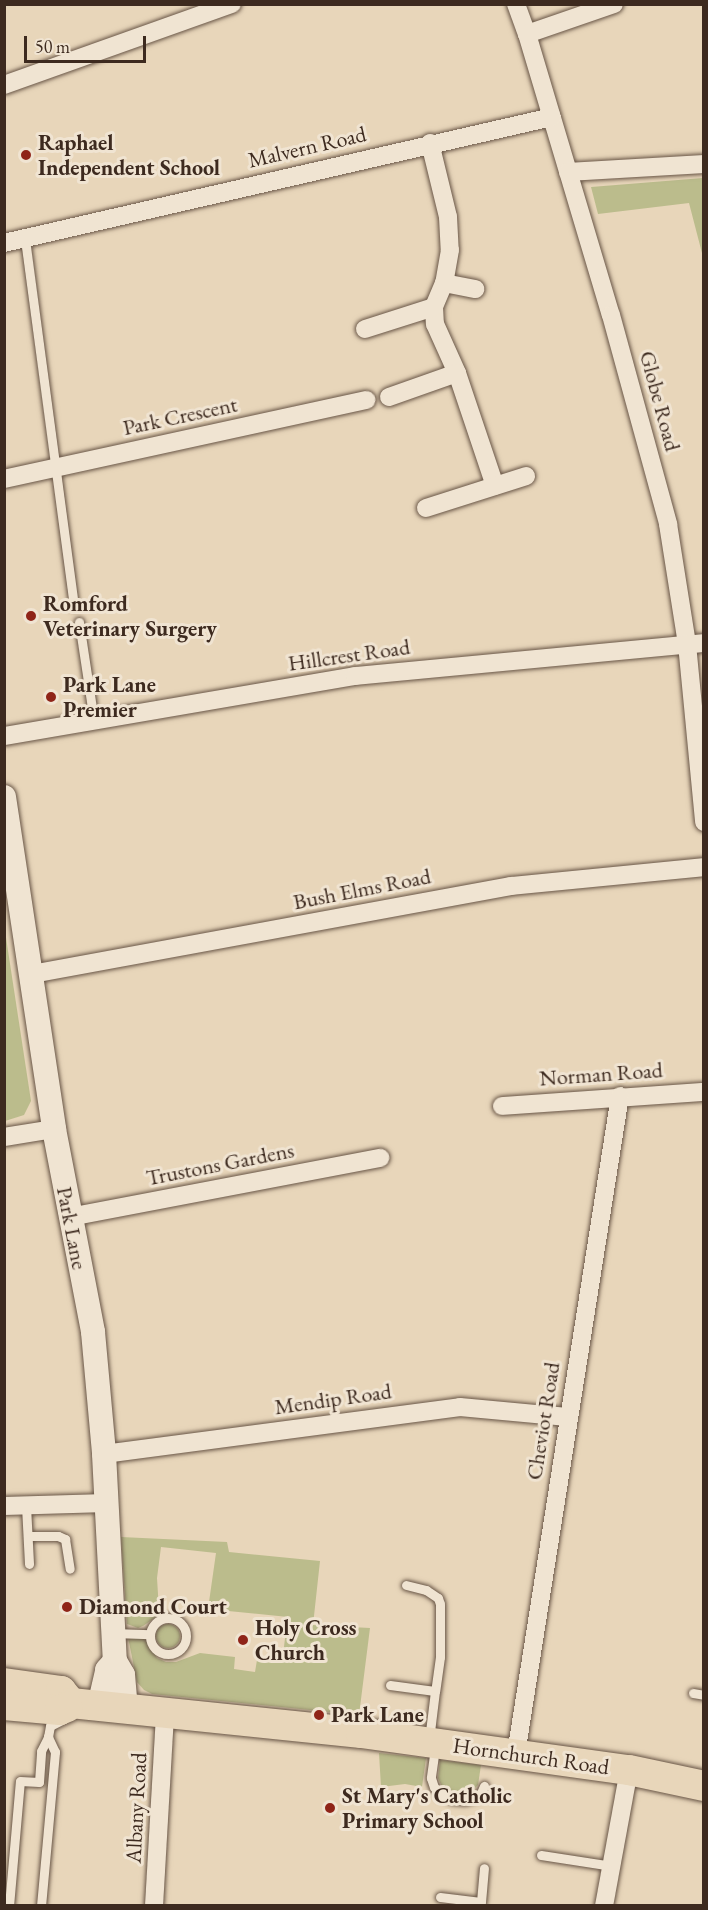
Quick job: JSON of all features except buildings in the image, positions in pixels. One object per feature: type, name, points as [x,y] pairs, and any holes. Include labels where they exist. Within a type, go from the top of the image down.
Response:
[{"type":"main road","name":"Hornchurch Road","points":[[4,1683],[61,1691],[90,1707]]},
{"type":"main road","name":"Hornchurch Road","points":[[4,1705],[90,1707],[432,1742],[629,1770],[704,1786]]},
{"type":"street","points":[[4,84],[232,4]]},
{"type":"street","name":"Globe Road","points":[[516,4],[611,315],[669,524],[695,643],[704,822]]},
{"type":"street","points":[[527,34],[614,4]]},
{"type":"street","name":"Malvern Road","points":[[4,243],[430,143],[552,117]]},
{"type":"street","points":[[430,143],[448,218],[450,250],[444,283],[434,307],[435,324],[457,372],[495,486]]},
{"type":"street","points":[[568,172],[704,164]]},
{"type":"street","points":[[444,283],[475,289]]},
{"type":"street","points":[[365,329],[434,307]]},
{"type":"street","points":[[389,397],[457,372]]},
{"type":"street","name":"Park Crescent","points":[[4,479],[366,400]]},
{"type":"street","points":[[426,508],[526,476]]},
{"type":"street","name":"Hillcrest Road","points":[[4,736],[355,676],[695,643]]},
{"type":"street","name":"Park Lane","points":[[4,797],[54,1129],[93,1332],[104,1454],[115,1661],[90,1707]]},
{"type":"street","name":"Bush Elms Road","points":[[32,974],[511,886],[704,867]]},
{"type":"street","name":"Norman Road","points":[[502,1106],[620,1096],[704,1092]]},
{"type":"street","name":"Cheviot Road","points":[[516,1754],[620,1096]]},
{"type":"street","points":[[4,1137],[54,1129]]},
{"type":"street","name":"Trustons Gardens","points":[[70,1217],[380,1158]]},
{"type":"street","name":"Mendip Road","points":[[104,1454],[460,1407],[568,1417]]},
{"type":"street","points":[[4,1506],[107,1503]]},
{"type":"street","name":"Albany Road","points":[[154,1905],[165,1714]]},
{"type":"street","points":[[604,1905],[629,1770]]},
{"type":"lane","points":[[25,239],[74,606]]},
{"type":"lane","points":[[79,622],[94,721]]},
{"type":"lane","points":[[26,1506],[29,1564]]},
{"type":"lane","points":[[28,1536],[65,1539],[70,1569]]},
{"type":"lane","points":[[406,1586],[426,1590],[438,1598],[440,1604],[440,1657],[432,1742],[431,1778],[434,1787],[439,1793],[452,1799],[465,1800],[480,1795],[484,1786]]},
{"type":"lane","points":[[166,1618],[177,1620],[187,1635],[179,1651],[168,1655],[156,1651],[150,1641],[150,1634],[155,1623],[166,1618]]},
{"type":"lane","points":[[113,1634],[150,1634]]},
{"type":"lane","points":[[390,1685],[435,1691]]},
{"type":"lane","points":[[693,1693],[704,1695]]},
{"type":"lane","points":[[9,1905],[20,1781],[39,1782],[40,1751],[48,1737],[50,1726],[63,1722],[90,1707]]},
{"type":"lane","points":[[40,1905],[55,1752],[48,1737]]},
{"type":"lane","points":[[541,1855],[612,1866]]},
{"type":"lane","points":[[440,1897],[481,1902],[484,1868]]},
{"type":"green space","points":[[703,178],[703,257],[689,203],[598,214],[591,187]]},
{"type":"green space","points":[[5,931],[31,1101],[24,1115],[5,1121]]},
{"type":"green space","points":[[121,1537],[227,1542],[229,1552],[320,1561],[313,1625],[370,1628],[359,1715],[152,1694],[144,1690],[137,1682],[128,1637],[146,1639],[157,1658],[166,1662],[176,1662],[200,1653],[235,1657],[234,1669],[255,1672],[257,1660],[282,1662],[287,1623],[283,1622],[288,1617],[208,1609],[216,1553],[161,1547],[157,1578],[159,1610],[156,1617],[138,1628],[127,1624]]},
{"type":"green space","points":[[168,1624],[173,1625],[179,1631],[179,1641],[173,1647],[168,1648],[163,1647],[157,1641],[156,1636],[157,1631],[163,1625]]},
{"type":"green space","points":[[379,1753],[426,1758],[422,1787],[405,1784],[381,1787]]},
{"type":"green space","points":[[440,1760],[481,1765],[478,1785],[473,1790],[461,1794],[442,1787],[438,1778]]},
{"type":"place","name":"Raphael Independent School","points":[[26,155]]},
{"type":"place","name":"Romford Veterinary Surgery","points":[[31,616]]},
{"type":"place","name":"Park Lane Premier","points":[[51,697]]},
{"type":"place","name":"Diamond Court","points":[[67,1607]]},
{"type":"place","name":"Holy Cross Church","points":[[243,1640]]},
{"type":"place","name":"Park Lane","points":[[319,1715]]},
{"type":"place","name":"St Mary's Catholic Primary School","points":[[330,1808]]}]
